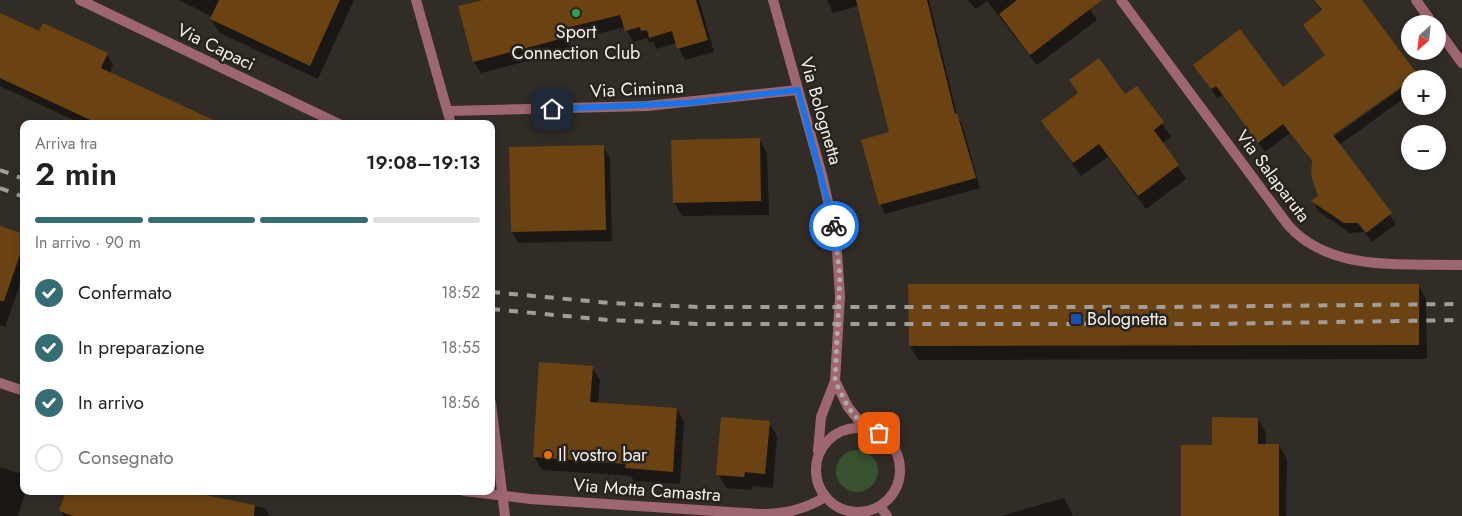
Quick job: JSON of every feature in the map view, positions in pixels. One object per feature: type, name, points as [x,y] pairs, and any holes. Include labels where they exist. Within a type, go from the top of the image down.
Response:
[{"type":"street","name":"Via Capaci","points":[[80,0],[331,120]]},
{"type":"street","points":[[416,0],[450,120]]},
{"type":"street","name":"Via Bolognetta","points":[[773,0],[827,196],[836,244],[840,296],[835,381],[821,417],[818,455]]},
{"type":"street","name":"Via Salaparuta","points":[[1121,0],[1288,225],[1300,238],[1319,250],[1349,260],[1462,265]]},
{"type":"street","points":[[1416,0],[1427,15]]},
{"type":"street","points":[[1446,41],[1462,63]]},
{"type":"street","name":"Via Ciminna","points":[[448,110],[637,107],[798,90]]},
{"type":"street","name":"Via Bolognetta","points":[[835,381],[848,407],[865,428]]},
{"type":"street","points":[[0,383],[20,390]]},
{"type":"street","points":[[850,428],[865,428],[885,437],[898,455],[901,470],[898,484],[891,497],[880,506],[866,512],[850,512],[836,507],[825,497],[818,484],[815,470],[818,455],[825,442],[836,433],[850,428]]},
{"type":"street","points":[[495,437],[505,516]]},
{"type":"street","name":"Via Motta Camastra","points":[[489,495],[760,514],[796,510],[825,497]]},
{"type":"street","points":[[880,506],[887,516]]},
{"type":"green space","points":[[853,450],[861,450],[872,456],[878,471],[872,486],[861,492],[853,492],[842,486],[836,475],[836,467],[842,456]]},
{"type":"building","points":[[219,0],[340,0],[310,66],[210,19]]},
{"type":"building","points":[[483,0],[696,0],[708,40],[677,49],[672,31],[649,38],[647,30],[641,31],[640,27],[625,31],[620,15],[562,29],[564,38],[473,62],[458,6]]},
{"type":"building","points":[[856,0],[927,0],[955,114],[957,113],[976,178],[879,205],[861,140],[889,132]]},
{"type":"building","points":[[1017,0],[1102,0],[1030,55],[999,14]]},
{"type":"building","points":[[1314,0],[1362,0],[1401,52],[1401,60],[1407,60],[1414,70],[1401,70],[1401,87],[1333,135],[1392,213],[1366,233],[1358,223],[1344,223],[1311,201],[1318,196],[1311,175],[1312,161],[1283,124],[1258,143],[1216,86],[1211,89],[1193,65],[1240,29],[1283,87],[1325,55],[1303,25],[1322,10]]},
{"type":"building","points":[[0,13],[39,31],[43,23],[108,53],[101,68],[213,120],[90,120],[0,78]]},
{"type":"building","points":[[1099,58],[1125,94],[1137,86],[1164,122],[1154,130],[1179,165],[1138,196],[1099,144],[1073,163],[1041,121],[1078,93],[1069,80]]},
{"type":"building","points":[[760,138],[761,201],[673,203],[671,140]]},
{"type":"building","points":[[604,145],[606,230],[511,232],[509,147]]},
{"type":"building","points":[[0,226],[20,233],[20,255],[4,301],[0,301]]},
{"type":"building","name":"Bolognetta","points":[[908,284],[1419,284],[1419,345],[909,346]]},
{"type":"building","points":[[539,362],[593,366],[590,402],[677,408],[673,472],[625,468],[626,464],[533,457]]},
{"type":"building","points":[[721,417],[770,421],[765,474],[745,472],[744,477],[716,475]]},
{"type":"building","points":[[1212,417],[1258,418],[1258,444],[1279,444],[1279,516],[1181,516],[1181,445],[1212,445]]},
{"type":"building","points":[[65,495],[205,495],[255,505],[254,516],[73,516],[59,511]]},
{"type":"railway","points":[[0,170],[20,178]]},
{"type":"railway","points":[[0,188],[20,196]]},
{"type":"railway","points":[[495,292],[610,303],[698,307],[1166,307],[1462,304]]},
{"type":"railway","points":[[495,309],[608,320],[698,324],[1212,324],[1462,320]]},
{"type":"way so far","points":[[834,226],[840,276],[835,381],[848,407],[865,428],[879,433]]},
{"type":"place","name":"Sport Connection Club","points":[[576,13]]},
{"type":"place","name":"Bolognetta","points":[[1076,319]]},
{"type":"place","name":"Il vostro bar","points":[[548,455]]},
{"type":"route","points":[[552,109],[610,108],[687,103],[798,90],[825,186],[834,226]]}]
